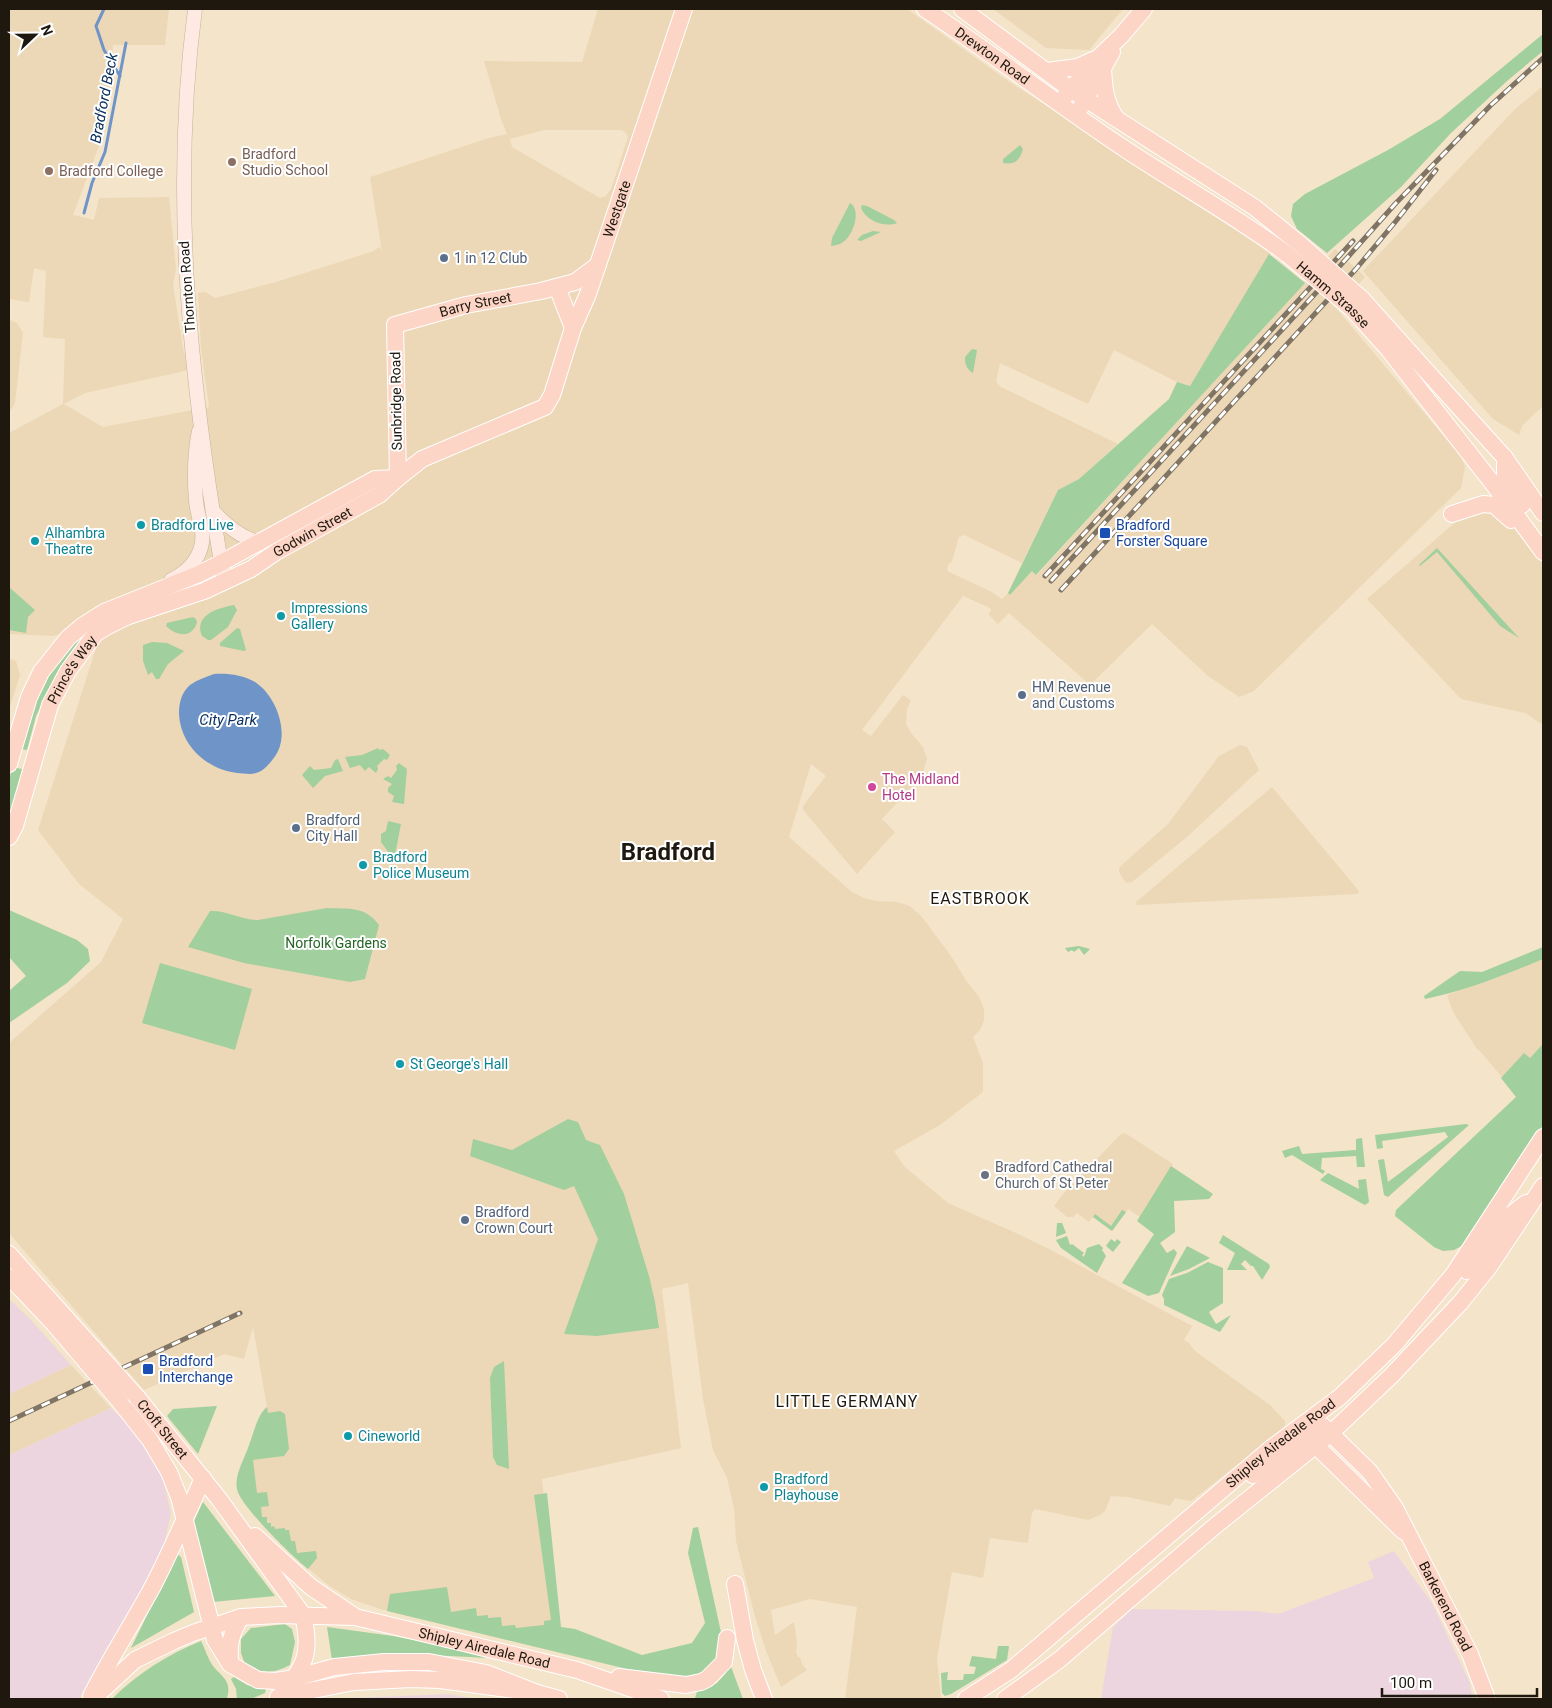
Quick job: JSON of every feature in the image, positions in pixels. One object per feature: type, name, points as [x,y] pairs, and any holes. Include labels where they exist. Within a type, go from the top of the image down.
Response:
[{"type":"main road","name":"Thornton Road","points":[[195,9],[191,36],[186,128],[185,276],[191,343],[223,582]]},
{"type":"main road","name":"Westgate","points":[[545,407],[552,395],[573,328],[588,294],[616,215],[645,122],[684,9]]},
{"type":"main road","name":"Drewton Road","points":[[925,9],[1060,104]]},
{"type":"main road","name":"Drewton Road","points":[[962,9],[1070,89]]},
{"type":"main road","points":[[1060,104],[1070,89],[1101,63],[1144,9]]},
{"type":"main road","points":[[1047,71],[1101,63]]},
{"type":"main road","points":[[1076,116],[1086,99],[1101,63]]},
{"type":"main road","points":[[1101,63],[1104,90],[1109,108],[1116,118]]},
{"type":"main road","name":"Hamm Strasse","points":[[1070,89],[1254,207],[1389,350],[1494,485],[1543,552]]},
{"type":"main road","name":"Hamm Strasse","points":[[1060,104],[1125,149],[1217,207],[1256,231],[1294,249],[1362,299],[1505,458],[1543,513]]},
{"type":"main road","points":[[1217,207],[1254,207]]},
{"type":"main road","name":"Barry Street","points":[[395,325],[466,305],[575,282],[598,265]]},
{"type":"main road","points":[[557,287],[573,328]]},
{"type":"main road","name":"Sunbridge Road","points":[[395,325],[398,478]]},
{"type":"main road","name":"Godwin Street","points":[[223,582],[256,566],[276,552],[379,495],[422,459],[545,407]]},
{"type":"main road","points":[[152,593],[182,575],[191,566],[200,551],[202,534],[196,504],[194,452],[201,423]]},
{"type":"main road","points":[[1505,458],[1505,479],[1532,520],[1543,552]]},
{"type":"main road","name":"Godwin Street","points":[[221,563],[375,479],[398,478]]},
{"type":"main road","points":[[1452,514],[1483,504],[1499,507],[1543,552]]},
{"type":"main road","points":[[213,511],[240,535],[260,542]]},
{"type":"main road","name":"Prince's Way","points":[[9,764],[29,697],[41,672],[68,638],[82,626],[104,612],[221,563]]},
{"type":"main road","name":"Prince's Way","points":[[9,837],[15,826],[50,704],[68,671],[96,633],[126,617],[184,598],[223,582]]},
{"type":"main road","name":"Shipley Airedale Road","points":[[1005,1699],[1060,1660],[1215,1526],[1307,1437],[1315,1417],[1340,1397],[1381,1358],[1453,1275],[1543,1137]]},
{"type":"main road","points":[[1453,1275],[1466,1272],[1488,1247],[1507,1218],[1541,1190]]},
{"type":"main road","name":"Shipley Airedale Road","points":[[966,1699],[1011,1670],[1270,1449],[1307,1437],[1332,1433],[1391,1376],[1461,1302],[1489,1267],[1541,1190]]},
{"type":"main road","name":"Croft Street","points":[[9,1254],[26,1284],[54,1324],[203,1478],[303,1615]]},
{"type":"main road","name":"Croft Street","points":[[9,1277],[26,1284]]},
{"type":"main road","name":"Croft Street","points":[[127,1398],[169,1472],[179,1497],[211,1627],[221,1652],[230,1664]]},
{"type":"main road","name":"Barkerend Road","points":[[1315,1417],[1370,1472],[1396,1508],[1470,1654],[1488,1699]]},
{"type":"main road","name":"Barkerend Road","points":[[1307,1437],[1413,1540]]},
{"type":"main road","points":[[91,1699],[106,1667],[152,1586],[185,1521],[203,1478]]},
{"type":"main road","points":[[226,1508],[301,1579],[355,1617]]},
{"type":"main road","points":[[735,1584],[745,1640],[753,1670],[764,1699]]},
{"type":"main road","points":[[91,1699],[135,1660],[174,1641],[241,1617],[303,1615],[308,1636],[305,1660],[295,1678],[277,1698]]},
{"type":"main road","name":"Shipley Airedale Road","points":[[303,1615],[355,1617],[577,1670],[661,1699]]},
{"type":"main road","points":[[241,1617],[232,1632],[230,1640],[230,1664],[258,1680],[276,1681],[295,1678],[328,1668],[343,1666],[384,1662],[429,1662],[486,1673],[537,1693],[559,1699]]},
{"type":"main road","points":[[687,1699],[693,1688],[707,1679],[724,1662],[727,1638]]},
{"type":"main road","points":[[577,1670],[686,1685],[701,1682]]},
{"type":"main road","points":[[277,1698],[354,1682],[411,1679],[440,1680],[537,1693]]},
{"type":"shaded area","points":[[9,9],[169,9],[165,45],[113,45],[105,130],[73,215],[94,220],[99,198],[169,197],[176,269],[173,285],[183,348],[189,370],[85,393],[64,404],[103,427],[209,407],[201,348],[198,293],[205,292],[215,298],[276,282],[371,252],[380,247],[382,252],[370,177],[489,138],[507,134],[484,61],[582,62],[598,9],[907,9],[1014,85],[1273,249],[1190,386],[1177,382],[1114,350],[1088,404],[1000,363],[996,382],[1001,387],[1118,444],[1079,479],[1058,490],[1022,563],[964,535],[959,537],[947,571],[990,591],[1002,599],[1008,593],[1010,595],[1032,571],[1037,575],[1335,249],[1365,277],[1337,309],[1461,457],[1465,467],[1461,488],[1254,691],[1239,697],[1208,676],[1152,624],[1090,685],[1009,613],[998,624],[988,614],[991,611],[990,608],[963,596],[862,730],[871,736],[903,695],[911,700],[907,709],[906,724],[923,747],[927,759],[922,776],[882,819],[895,832],[857,874],[803,810],[803,806],[826,776],[811,764],[789,837],[852,892],[864,898],[897,902],[910,906],[922,917],[951,956],[979,997],[984,1009],[984,1021],[980,1030],[973,1037],[983,1063],[983,1092],[940,1125],[894,1151],[905,1167],[948,1203],[1051,1250],[1192,1326],[1184,1340],[1195,1351],[1270,1405],[1285,1421],[1285,1428],[1191,1501],[1175,1498],[1170,1506],[1128,1497],[1111,1496],[1105,1511],[1088,1520],[1035,1509],[1032,1513],[1028,1543],[990,1538],[983,1578],[952,1572],[937,1658],[941,1699],[845,1699],[857,1607],[810,1599],[771,1610],[775,1635],[794,1622],[797,1642],[796,1652],[807,1670],[781,1687],[766,1651],[754,1613],[736,1541],[734,1509],[727,1478],[713,1450],[703,1399],[688,1283],[662,1289],[681,1448],[542,1479],[560,1648],[518,1642],[380,1609],[351,1599],[331,1587],[300,1562],[244,1503],[237,1489],[238,1476],[260,1417],[267,1407],[253,1327],[244,1359],[224,1354],[144,1390],[9,1233],[9,1043],[101,962],[123,919],[79,884],[38,830],[96,648],[74,627],[64,633],[53,636],[9,634],[9,433],[63,404],[65,339],[43,337],[46,271],[34,268],[29,302],[9,299]],"holes":[[[544,130],[622,130],[628,137],[611,189],[606,196],[600,198],[512,147],[510,139]]]},
{"type":"shaded area","points":[[993,9],[1123,9],[1089,50],[1046,48]]},
{"type":"shaded area","points":[[1543,86],[1543,406],[1522,426],[1519,435],[1493,419],[1363,271],[1514,110]]},
{"type":"shaded area","points":[[9,320],[17,323],[23,333],[15,403],[9,413]]},
{"type":"shaded area","points":[[1480,508],[1501,513],[1543,564],[1543,725],[1525,713],[1461,699],[1367,599],[1459,519]]},
{"type":"shaded area","points":[[9,659],[16,661],[20,675],[9,710]]},
{"type":"shaded area","points":[[1240,745],[1247,747],[1259,770],[1188,836],[1132,882],[1126,883],[1119,872],[1119,868],[1168,824],[1219,756]]},
{"type":"shaded area","points":[[1272,787],[1359,891],[1358,894],[1137,905],[1136,902]]},
{"type":"shaded area","points":[[1543,959],[1543,1044],[1507,1083],[1477,1049],[1453,1012],[1447,995]]},
{"type":"shaded area","points":[[1125,1133],[1173,1164],[1143,1211],[1143,1219],[1128,1209],[1112,1231],[1093,1217],[1089,1222],[1077,1213],[1073,1217],[1067,1217],[1054,1206],[1063,1194],[1121,1134]]},
{"type":"shaded area","points":[[9,1299],[32,1321],[71,1365],[9,1394]]},
{"type":"shaded area","points":[[71,1365],[111,1408],[9,1455],[9,1394]]},
{"type":"shaded area","points":[[111,1408],[134,1431],[162,1474],[171,1513],[164,1545],[126,1619],[79,1699],[9,1699],[9,1455]]},
{"type":"shaded area","points":[[1394,1551],[1432,1603],[1470,1683],[1472,1699],[1101,1699],[1113,1627],[1132,1609],[1257,1611],[1278,1614],[1374,1578],[1368,1562]]},
{"type":"shaded area","points":[[448,1694],[478,1699],[345,1699],[349,1698]]},
{"type":"green space","points":[[1543,34],[1543,51],[1507,81],[1451,133],[1401,187],[1327,253],[1297,229],[1291,216],[1293,204],[1305,194],[1388,150],[1440,119]]},
{"type":"green space","points":[[1020,145],[1023,149],[1019,159],[1011,163],[1003,163],[1003,159]]},
{"type":"green space","points":[[850,203],[854,206],[856,217],[853,229],[842,243],[831,246],[832,238]]},
{"type":"green space","points":[[862,205],[897,223],[887,225],[871,220],[863,213]]},
{"type":"green space","points":[[873,231],[881,232],[861,241],[857,240],[862,235]]},
{"type":"green space","points":[[1269,254],[1305,283],[1036,575],[1032,571],[1010,595],[1008,593],[1058,490],[1079,479],[1169,399],[1177,382],[1190,386]]},
{"type":"green space","points":[[972,349],[977,350],[973,373],[967,368],[965,360],[965,357]]},
{"type":"green space","points":[[1437,548],[1519,638],[1500,626],[1437,552],[1419,565]]},
{"type":"green space","points":[[9,587],[35,610],[28,617],[26,633],[9,630]]},
{"type":"green space","points":[[234,605],[237,610],[228,627],[211,640],[202,636],[200,629],[204,618],[214,611]]},
{"type":"green space","points":[[193,617],[197,622],[192,631],[188,633],[180,634],[166,626],[167,623]]},
{"type":"green space","points":[[237,628],[240,629],[246,650],[220,646],[220,643]]},
{"type":"green space","points":[[80,637],[81,639],[66,659],[36,716],[27,750],[19,749],[41,686],[58,660]]},
{"type":"green space","points":[[152,642],[167,643],[184,651],[168,664],[159,679],[156,679],[152,672],[148,675],[143,661],[143,645]]},
{"type":"green space","points":[[378,748],[379,750],[383,749],[390,755],[387,760],[384,759],[377,766],[376,773],[369,767],[365,771],[360,765],[350,768],[345,757],[362,755]]},
{"type":"green space","points":[[338,759],[343,771],[325,776],[313,788],[302,775],[310,766],[314,770],[331,768],[335,760]]},
{"type":"green space","points":[[399,763],[407,769],[404,804],[392,802],[394,796],[388,792],[388,788],[392,784],[383,779],[388,776],[391,778],[397,770],[396,766]]},
{"type":"green space","points":[[12,767],[22,769],[12,818],[9,816],[9,781]]},
{"type":"green space","points":[[388,821],[401,824],[394,860],[381,842],[381,834],[386,831]]},
{"type":"green space","name":"Norfolk Gardens","points":[[327,908],[356,910],[368,914],[379,925],[365,979],[350,982],[244,963],[188,947],[210,911],[258,920]]},
{"type":"green space","points":[[9,910],[77,940],[88,949],[90,961],[67,983],[9,1023],[9,991],[26,976],[9,957]]},
{"type":"green space","points":[[1079,946],[1090,949],[1084,955],[1079,948],[1074,952],[1072,950],[1068,952],[1065,948]]},
{"type":"green space","points":[[1543,947],[1543,959],[1500,977],[1425,999],[1424,996],[1460,971],[1482,972]]},
{"type":"green space","points":[[160,963],[252,989],[235,1050],[142,1023]]},
{"type":"green space","points":[[1543,1044],[1543,1125],[1467,1243],[1454,1250],[1443,1251],[1434,1247],[1395,1216],[1396,1210],[1516,1097],[1501,1078],[1524,1053],[1530,1058]]},
{"type":"green space","points":[[568,1119],[578,1122],[586,1140],[600,1145],[624,1194],[649,1276],[659,1328],[597,1336],[564,1334],[598,1239],[574,1186],[564,1190],[470,1156],[473,1139],[512,1150]]},
{"type":"green space","points":[[1469,1125],[1388,1197],[1384,1195],[1378,1160],[1384,1159],[1388,1182],[1448,1137],[1445,1132],[1382,1141],[1383,1148],[1377,1149],[1375,1135]]},
{"type":"green space","points":[[1362,1138],[1365,1167],[1357,1167],[1356,1156],[1322,1158],[1321,1169],[1325,1171],[1323,1174],[1292,1155],[1285,1158],[1282,1151],[1299,1146],[1302,1154],[1356,1150],[1356,1139]]},
{"type":"green space","points":[[1171,1166],[1213,1194],[1209,1199],[1174,1201],[1175,1232],[1160,1243],[1167,1253],[1174,1249],[1177,1253],[1159,1293],[1148,1296],[1122,1283],[1154,1234],[1137,1221]]},
{"type":"green space","points":[[1328,1173],[1359,1189],[1358,1180],[1366,1179],[1369,1202],[1365,1205],[1320,1180]]},
{"type":"green space","points":[[1122,1210],[1126,1212],[1112,1231],[1093,1217],[1095,1214],[1111,1226]]},
{"type":"green space","points":[[1057,1223],[1062,1223],[1066,1233],[1056,1237]]},
{"type":"green space","points":[[1223,1235],[1269,1264],[1270,1267],[1262,1280],[1253,1266],[1245,1260],[1241,1264],[1247,1270],[1227,1270],[1235,1253],[1219,1243]]},
{"type":"green space","points":[[1067,1236],[1070,1245],[1072,1244],[1084,1253],[1082,1255],[1084,1257],[1087,1248],[1099,1244],[1103,1248],[1102,1250],[1106,1256],[1097,1273],[1061,1248],[1056,1240]]},
{"type":"green space","points":[[1111,1239],[1115,1242],[1117,1239],[1121,1242],[1113,1252],[1106,1246]]},
{"type":"green space","points":[[1187,1246],[1210,1258],[1170,1276]]},
{"type":"green space","points":[[1208,1262],[1223,1268],[1223,1303],[1209,1312],[1216,1324],[1231,1315],[1220,1332],[1164,1305],[1162,1295],[1169,1279],[1187,1273]]},
{"type":"green space","points":[[504,1361],[509,1469],[497,1465],[493,1457],[490,1378],[494,1367]]},
{"type":"green space","points":[[217,1406],[198,1454],[167,1416],[173,1409]]},
{"type":"green space","points":[[267,1407],[268,1413],[280,1411],[285,1414],[289,1449],[284,1456],[253,1460],[257,1493],[267,1492],[269,1506],[261,1507],[262,1517],[267,1517],[267,1523],[271,1523],[271,1527],[274,1526],[275,1529],[285,1528],[285,1530],[289,1530],[291,1541],[295,1541],[297,1553],[316,1551],[317,1558],[308,1569],[257,1519],[240,1497],[237,1489],[236,1484],[240,1467],[258,1419]]},
{"type":"green space","points":[[547,1493],[561,1627],[575,1629],[642,1655],[692,1643],[705,1623],[688,1553],[693,1528],[698,1527],[722,1637],[721,1655],[702,1676],[680,1677],[627,1669],[387,1611],[390,1594],[447,1587],[451,1612],[476,1608],[477,1616],[488,1615],[488,1618],[501,1617],[502,1626],[515,1625],[516,1628],[544,1625],[544,1621],[551,1620],[534,1495]]},
{"type":"green space","points":[[203,1502],[275,1596],[213,1602],[194,1521]]},
{"type":"green space","points":[[177,1554],[181,1557],[194,1612],[131,1648]]},
{"type":"green space","points":[[285,1624],[292,1629],[295,1642],[290,1665],[268,1672],[257,1670],[245,1664],[241,1653],[241,1639],[251,1628]]},
{"type":"green space","points":[[327,1627],[393,1636],[445,1646],[486,1658],[370,1655],[332,1660]]},
{"type":"green space","points":[[201,1641],[211,1663],[227,1684],[227,1699],[112,1699],[132,1681],[154,1666],[176,1652]]},
{"type":"green space","points":[[998,1646],[1009,1646],[1007,1660],[951,1694],[945,1696],[942,1693],[941,1673],[948,1672],[947,1680],[963,1680],[964,1674],[974,1674],[976,1667],[969,1666],[972,1656],[996,1659]]},
{"type":"green space","points":[[730,1664],[743,1699],[695,1698],[697,1692],[705,1685],[710,1687],[717,1683],[726,1673],[725,1670]]},
{"type":"green space","points":[[234,1677],[247,1685],[266,1689],[265,1693],[251,1699],[237,1699],[236,1689],[231,1679]]},
{"type":"water","name":"City Park","points":[[214,674],[235,675],[255,682],[263,688],[275,707],[281,729],[279,750],[266,767],[259,772],[251,774],[237,773],[215,766],[197,754],[184,735],[179,713],[183,694],[193,683]]},
{"type":"waterway","points":[[104,9],[96,26],[104,50],[120,76]]},
{"type":"waterway","name":"Bradford Beck","points":[[84,213],[92,183],[105,152],[126,43]]},
{"type":"railway","points":[[1051,581],[1396,203],[1491,105],[1543,58]]},
{"type":"railway","points":[[1061,590],[1356,269],[1436,170]]},
{"type":"railway","points":[[1045,576],[1353,241]]},
{"type":"railway","points":[[9,1421],[240,1313]]},
{"type":"place","name":"Bradford Studio School","points":[[232,162]]},
{"type":"place","name":"Bradford College","points":[[49,171]]},
{"type":"place","name":"1 in 12 Club","points":[[444,258]]},
{"type":"place","name":"Bradford Live","points":[[141,525]]},
{"type":"place","name":"Bradford Forster Square","points":[[1105,533]]},
{"type":"place","name":"Alhambra Theatre","points":[[35,541]]},
{"type":"place","name":"Impressions Gallery","points":[[281,616]]},
{"type":"place","name":"HM Revenue and Customs","points":[[1022,695]]},
{"type":"place","name":"The Midland Hotel","points":[[872,787]]},
{"type":"place","name":"Bradford City Hall","points":[[296,828]]},
{"type":"place","name":"Bradford Police Museum","points":[[363,865]]},
{"type":"place","name":"St George's Hall","points":[[400,1064]]},
{"type":"place","name":"Bradford Cathedral Church of St Peter","points":[[985,1175]]},
{"type":"place","name":"Bradford Crown Court","points":[[465,1220]]},
{"type":"place","name":"Bradford Interchange","points":[[148,1369]]},
{"type":"place","name":"Cineworld","points":[[348,1436]]},
{"type":"place","name":"Bradford Playhouse","points":[[764,1487]]},
{"type":"district","name":"Bradford","points":[[668,852]]},
{"type":"district","name":"EASTBROOK","points":[[980,898]]},
{"type":"district","name":"LITTLE GERMANY","points":[[847,1401]]}]
